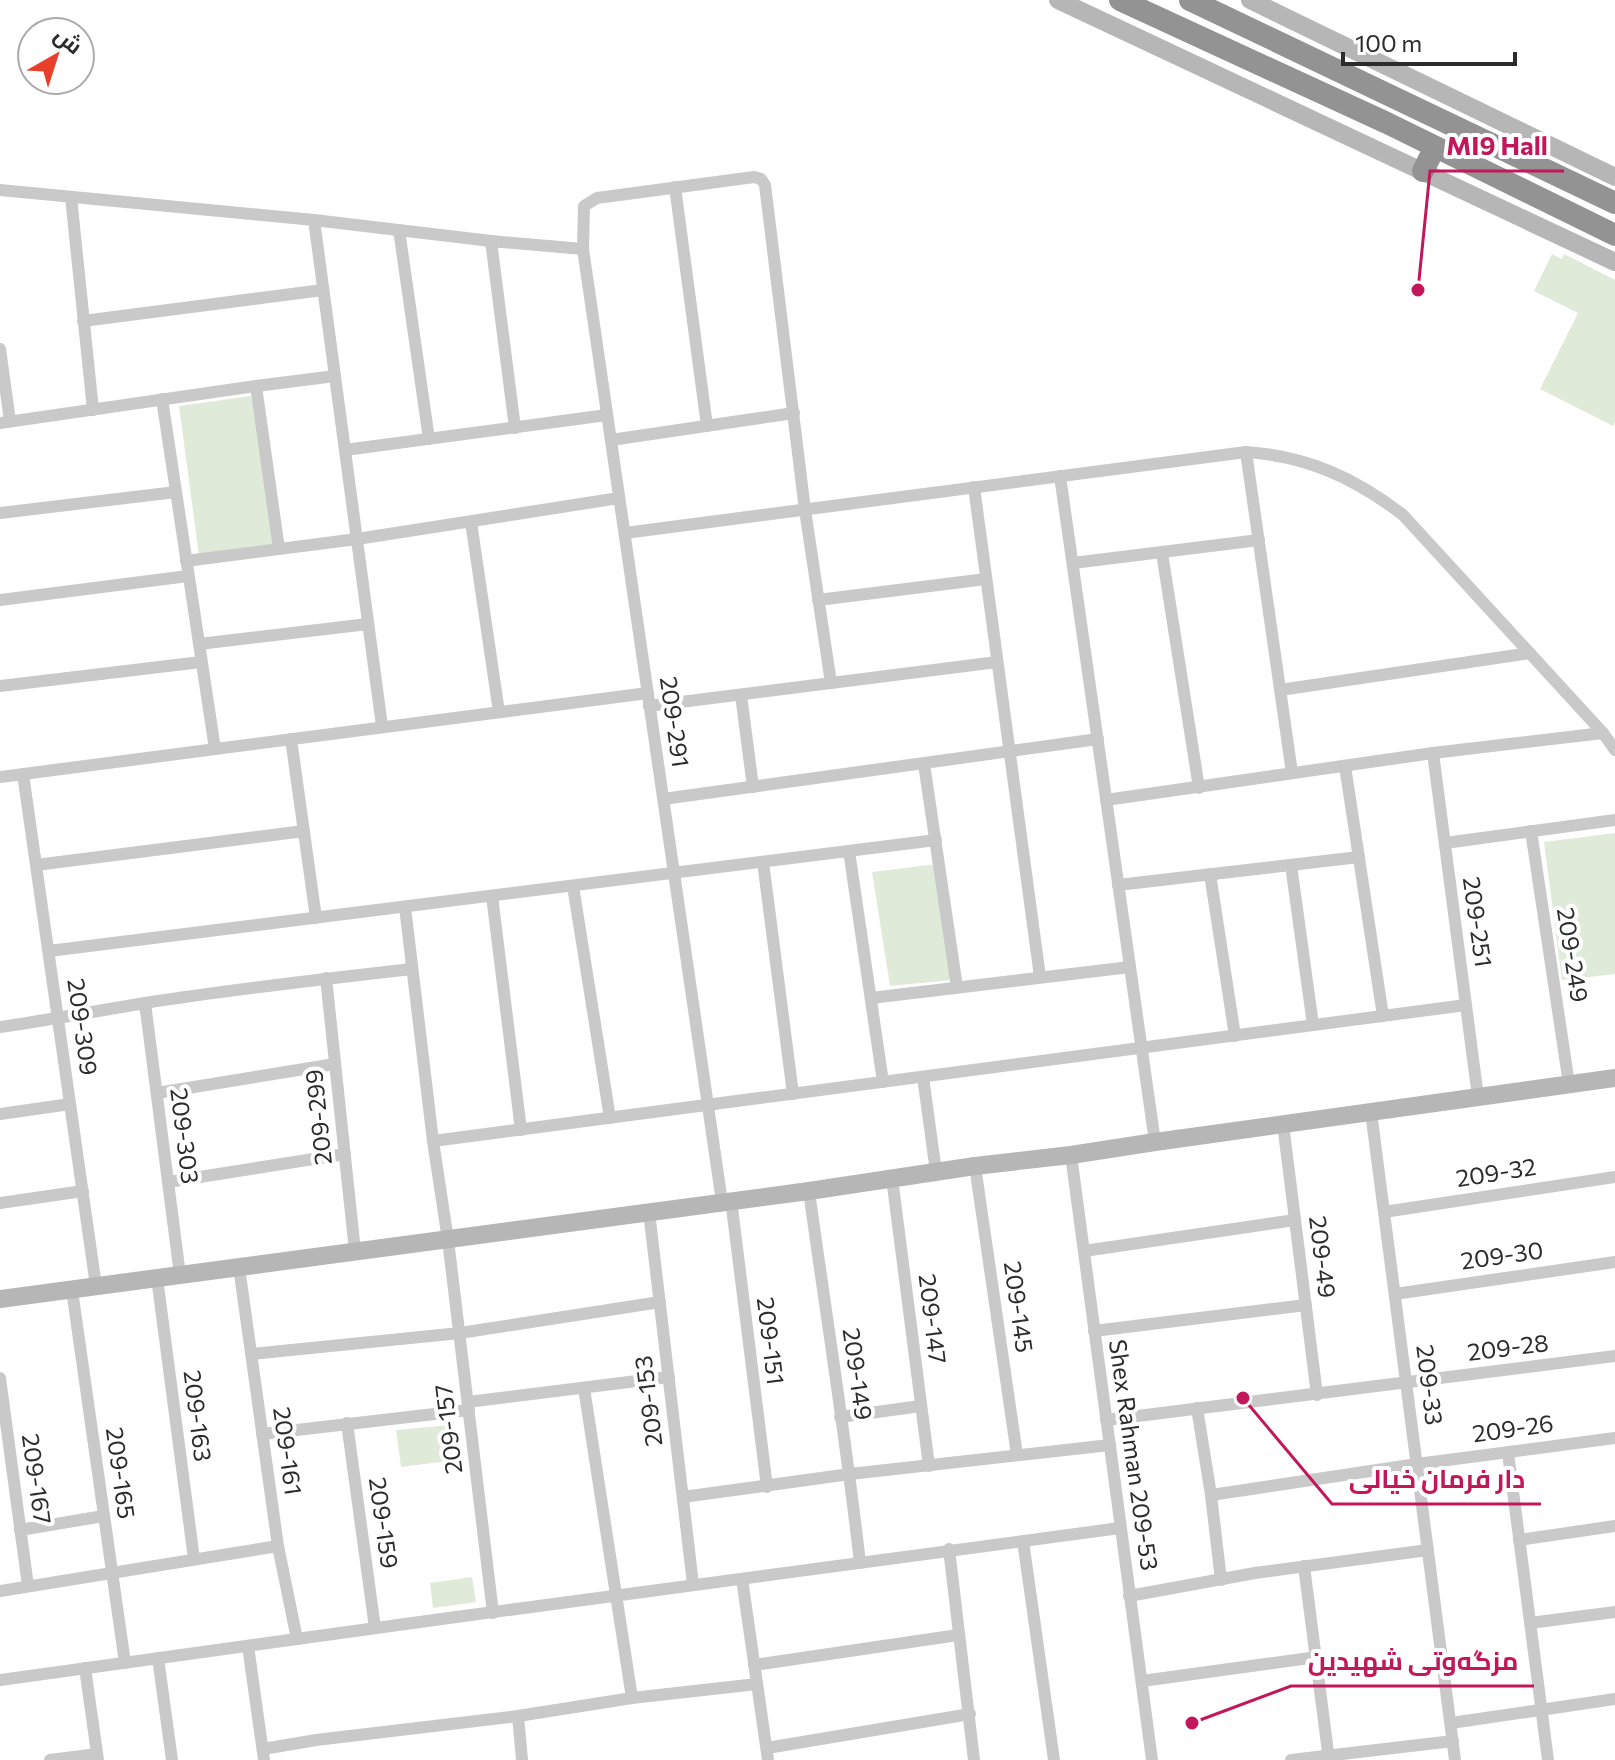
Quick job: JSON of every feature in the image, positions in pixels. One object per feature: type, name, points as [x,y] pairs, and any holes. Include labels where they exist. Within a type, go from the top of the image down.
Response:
[{"type":"highway","points":[[1120,0],[1615,235]]},
{"type":"highway","points":[[1190,0],[1612,199]]},
{"type":"highway","points":[[1203,38],[1214,11]]},
{"type":"highway","points":[[1423,171],[1435,147]]},
{"type":"highway","points":[[1590,223],[1615,246]]},
{"type":"street","points":[[1058,0],[1615,262]]},
{"type":"street","points":[[1250,0],[1615,177]]},
{"type":"street","points":[[707,426],[675,187],[754,177],[761,179],[765,185],[805,510],[831,683]]},
{"type":"street","name":"209-291","points":[[675,187],[597,198],[584,206],[583,249],[708,1105],[726,1201]]},
{"type":"street","points":[[0,190],[583,249]]},
{"type":"street","points":[[71,197],[93,410]]},
{"type":"street","points":[[314,220],[382,726]]},
{"type":"street","points":[[399,230],[429,439]]},
{"type":"street","points":[[491,241],[515,428]]},
{"type":"street","points":[[83,321],[323,290]]},
{"type":"street","points":[[0,349],[5,422],[335,376]]},
{"type":"street","points":[[256,386],[279,549]]},
{"type":"street","points":[[162,399],[215,749]]},
{"type":"street","points":[[611,440],[794,413]]},
{"type":"street","points":[[345,450],[607,415]]},
{"type":"street","points":[[625,533],[1246,452],[1269,453],[1334,472],[1368,490],[1403,515],[1603,733],[1615,750]]},
{"type":"street","points":[[1246,452],[1292,773]]},
{"type":"street","points":[[1060,476],[1155,1142]]},
{"type":"street","points":[[974,487],[1040,977]]},
{"type":"street","points":[[0,513],[176,492]]},
{"type":"street","points":[[186,561],[357,539],[619,498]]},
{"type":"street","points":[[471,522],[499,712]]},
{"type":"street","points":[[1073,563],[1259,540]]},
{"type":"street","points":[[1162,553],[1199,788]]},
{"type":"street","points":[[0,600],[188,576]]},
{"type":"street","points":[[818,600],[986,579]]},
{"type":"street","points":[[199,644],[368,624]]},
{"type":"street","points":[[1280,690],[1530,653]]},
{"type":"street","points":[[0,686],[201,662]]},
{"type":"street","points":[[0,777],[499,712],[648,699],[741,695],[997,662]]},
{"type":"street","points":[[741,695],[753,787]]},
{"type":"street","points":[[1106,800],[1433,753],[1603,733]]},
{"type":"street","points":[[291,739],[316,918]]},
{"type":"street","points":[[663,799],[1098,739]]},
{"type":"street","name":"209-251","points":[[1433,753],[1478,1097]]},
{"type":"street","points":[[924,764],[957,987]]},
{"type":"street","points":[[1345,766],[1383,1016]]},
{"type":"street","name":"209-309","points":[[23,774],[96,1286]]},
{"type":"street","points":[[1445,843],[1615,820]]},
{"type":"street","points":[[36,865],[304,831]]},
{"type":"street","name":"209-249","points":[[1531,831],[1569,1084]]},
{"type":"street","points":[[49,951],[936,840]]},
{"type":"street","points":[[849,851],[883,1082]]},
{"type":"street","points":[[1118,885],[1359,857]]},
{"type":"street","points":[[763,862],[793,1094]]},
{"type":"street","points":[[1291,865],[1313,1025]]},
{"type":"street","points":[[1210,874],[1235,1036]]},
{"type":"street","points":[[573,886],[610,1118]]},
{"type":"street","points":[[492,896],[521,1130]]},
{"type":"street","name":"209-157","points":[[405,907],[493,1613]]},
{"type":"street","points":[[871,998],[1130,967]]},
{"type":"street","points":[[0,1027],[145,1003],[412,969]]},
{"type":"street","name":"209-299","points":[[326,978],[355,1251]]},
{"type":"street","name":"209-303","points":[[145,1003],[180,1275]]},
{"type":"street","points":[[433,1141],[1466,1005]]},
{"type":"street","points":[[157,1093],[335,1064]]},
{"type":"street","points":[[923,1077],[936,1172]]},
{"type":"street","points":[[0,1299],[809,1191],[1615,1078]]},
{"type":"street","points":[[0,1114],[70,1104]]},
{"type":"street","name":"209-33","points":[[1371,1112],[1455,1760]]},
{"type":"street","name":"209-49","points":[[1283,1124],[1317,1395]]},
{"type":"street","points":[[168,1182],[345,1154]]},
{"type":"street","name":"Shex Rahman 209-53","points":[[1071,1155],[1152,1760]]},
{"type":"street","name":"209-145","points":[[975,1166],[1017,1455]]},
{"type":"street","name":"209-32","points":[[1384,1212],[1615,1177]]},
{"type":"street","name":"209-147","points":[[892,1178],[929,1466]]},
{"type":"street","points":[[0,1203],[83,1191]]},
{"type":"street","name":"209-149","points":[[809,1191],[860,1563]]},
{"type":"street","name":"209-151","points":[[726,1201],[767,1487]]},
{"type":"street","name":"209-153","points":[[649,1212],[693,1584]]},
{"type":"street","points":[[1084,1251],[1295,1220]]},
{"type":"street","name":"209-30","points":[[1395,1294],[1615,1262]]},
{"type":"street","name":"209-161","points":[[239,1267],[278,1546],[297,1639]]},
{"type":"street","name":"209-163","points":[[157,1278],[194,1559]]},
{"type":"street","name":"209-165","points":[[72,1290],[125,1663]]},
{"type":"street","points":[[251,1354],[460,1333],[660,1302]]},
{"type":"street","points":[[1094,1331],[1306,1305]]},
{"type":"street","name":"209-28","points":[[1106,1420],[1615,1356]]},
{"type":"street","points":[[262,1434],[669,1377]]},
{"type":"street","name":"209-167","points":[[0,1378],[28,1586]]},
{"type":"street","points":[[584,1388],[632,1698]]},
{"type":"street","points":[[840,1417],[921,1406]]},
{"type":"street","points":[[1197,1408],[1221,1580]]},
{"type":"street","name":"209-159","points":[[347,1423],[375,1628]]},
{"type":"street","name":"209-26","points":[[1211,1495],[1615,1438]]},
{"type":"street","points":[[683,1497],[850,1474],[1110,1445]]},
{"type":"street","points":[[1508,1453],[1548,1760]]},
{"type":"street","points":[[20,1530],[104,1516]]},
{"type":"street","points":[[1519,1540],[1615,1526]]},
{"type":"street","points":[[0,1680],[1120,1528]]},
{"type":"street","points":[[1023,1541],[1054,1760]]},
{"type":"street","points":[[0,1591],[278,1546]]},
{"type":"street","points":[[949,1549],[974,1760]]},
{"type":"street","points":[[1129,1596],[1304,1566],[1428,1550]]},
{"type":"street","points":[[1304,1566],[1329,1758]]},
{"type":"street","points":[[742,1579],[768,1754],[970,1714]]},
{"type":"street","points":[[1530,1623],[1615,1612]]},
{"type":"street","points":[[754,1665],[958,1635]]},
{"type":"street","points":[[248,1646],[263,1754],[316,1740],[757,1684]]},
{"type":"street","points":[[1142,1681],[1317,1657]]},
{"type":"street","points":[[158,1658],[172,1760]]},
{"type":"street","points":[[50,1760],[97,1757],[85,1668]]},
{"type":"street","points":[[1451,1723],[1615,1699]]},
{"type":"street","points":[[518,1716],[522,1760]]},
{"type":"street","points":[[1291,1760],[1329,1758],[1453,1741]]},
{"type":"green space","points":[[1552,254],[1562,259],[1564,254],[1615,280],[1613,426],[1540,389],[1578,313],[1534,291]]},
{"type":"green space","points":[[251,396],[276,546],[199,556],[179,406]]},
{"type":"green space","points":[[1615,833],[1615,974],[1562,980],[1544,842]]},
{"type":"green space","points":[[937,864],[952,980],[890,986],[872,872]]},
{"type":"green space","points":[[451,1425],[456,1460],[401,1467],[396,1430]]},
{"type":"green space","points":[[472,1577],[476,1602],[433,1608],[430,1583]]},
{"type":"place","name":"MI9 Hall","points":[[1418,290]]},
{"type":"place","name":"دار فرمان خیالی","points":[[1243,1398]]},
{"type":"place","name":"مزگه‌وتی شهیدین","points":[[1192,1723]]}]
